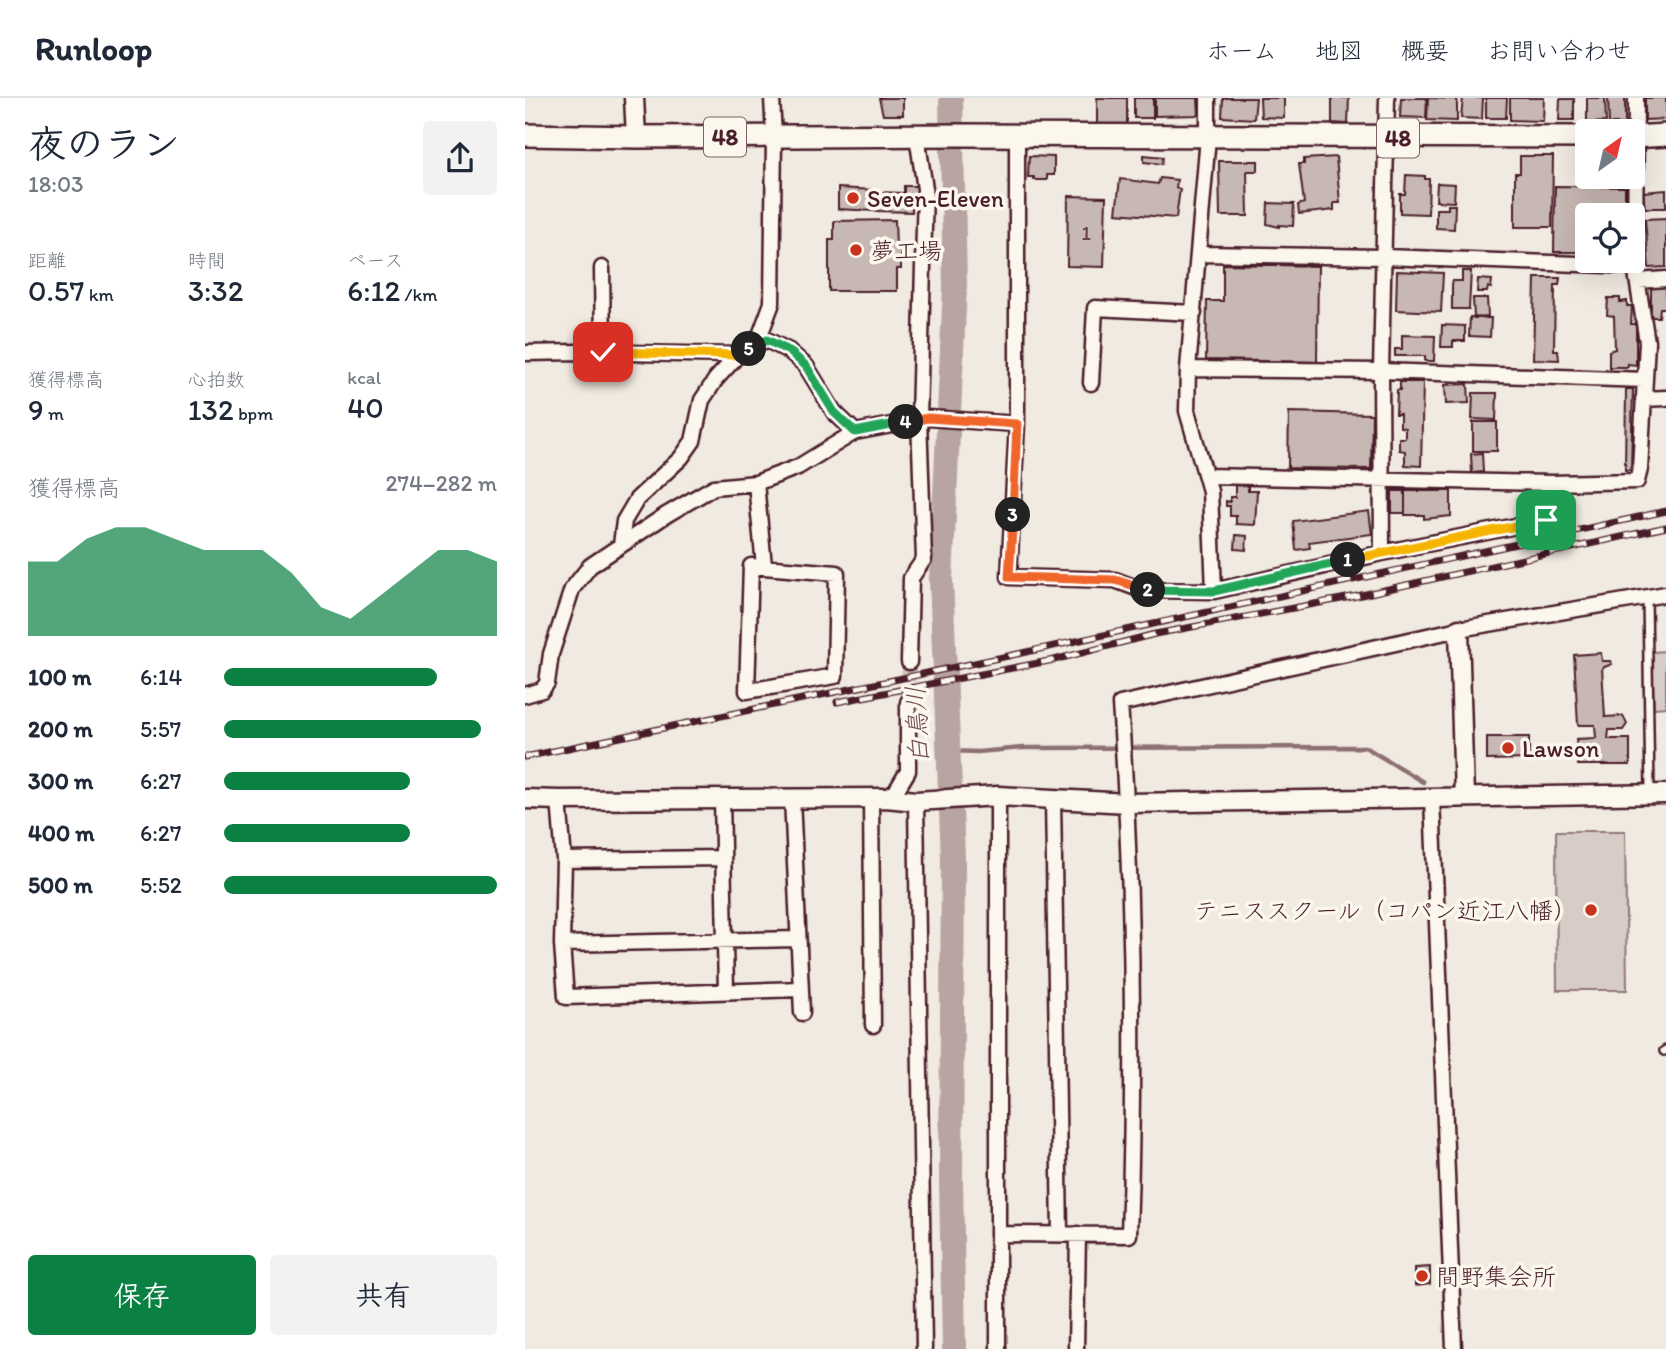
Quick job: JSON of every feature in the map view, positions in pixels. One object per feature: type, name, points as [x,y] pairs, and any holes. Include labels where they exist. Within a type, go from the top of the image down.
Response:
[{"type":"main road","name":"48","points":[[525,135],[1575,137]]},
{"type":"main road","points":[[1645,136],[1666,135]]},
{"type":"street","points":[[634,98],[636,137]]},
{"type":"street","points":[[756,346],[772,303],[772,98]]},
{"type":"street","points":[[1208,98],[1208,137],[1188,369],[1187,411],[1210,491],[1214,591]]},
{"type":"street","points":[[1382,553],[1381,371],[1387,98]]},
{"type":"street","points":[[1635,119],[1636,98]]},
{"type":"street","points":[[909,662],[911,578],[924,559],[925,189],[922,136]]},
{"type":"street","points":[[1014,137],[1017,424],[1009,577],[1115,580],[1142,590],[1214,591],[1546,520],[1552,483]]},
{"type":"street","points":[[1199,254],[1384,257],[1575,269]]},
{"type":"street","points":[[602,268],[603,352]]},
{"type":"street","points":[[1206,476],[1552,483],[1637,481],[1640,469],[1647,342],[1636,273],[1666,279]]},
{"type":"street","points":[[1091,383],[1095,308],[1194,313]]},
{"type":"street","points":[[621,545],[624,521],[637,499],[681,458],[693,441],[702,400],[716,379],[738,355],[767,340],[789,351],[806,366],[834,412],[855,432]]},
{"type":"street","points":[[525,353],[738,355]]},
{"type":"street","points":[[1188,369],[1381,371],[1645,380]]},
{"type":"street","points":[[1643,399],[1666,398]]},
{"type":"street","points":[[525,695],[542,690],[547,683],[551,654],[572,589],[590,566],[714,487],[756,483],[798,467],[855,432],[924,418],[1017,424]]},
{"type":"street","points":[[756,483],[764,566]]},
{"type":"street","points":[[751,566],[764,566],[837,573],[835,676],[747,691],[751,566]]},
{"type":"street","points":[[998,1234],[1129,1235],[1134,1095],[1128,803],[1120,704],[1459,629],[1666,594]]},
{"type":"street","points":[[1459,629],[1464,797]]},
{"type":"street","points":[[878,798],[896,792],[908,771],[908,702]]},
{"type":"street","points":[[525,799],[878,798],[916,801],[998,796],[1128,803],[1658,794]]},
{"type":"street","points":[[997,1349],[998,796]]},
{"type":"street","points":[[722,798],[726,992]]},
{"type":"street","points":[[792,798],[802,1013]]},
{"type":"street","points":[[873,1025],[878,798]]},
{"type":"street","points":[[1432,798],[1454,1349]]},
{"type":"street","points":[[1053,799],[1060,1234]]},
{"type":"street","points":[[559,800],[564,860],[562,944],[566,997],[800,989]]},
{"type":"street","points":[[916,801],[924,1349]]},
{"type":"street","points":[[564,860],[723,858]]},
{"type":"street","points":[[562,944],[797,939]]},
{"type":"street","points":[[1076,1349],[1078,1234]]},
{"type":"lane","points":[[1647,597],[1658,794]]},
{"type":"shaded area","points":[[1666,651],[1666,707],[1654,708],[1652,652]]},
{"type":"shaded area","name":"テニススクール（コパン近江八幡）","points":[[1556,831],[1625,831],[1627,990],[1557,990]]},
{"type":"building","points":[[879,98],[903,98],[903,115],[883,115]]},
{"type":"building","points":[[1097,98],[1127,98],[1127,124],[1097,124]]},
{"type":"building","points":[[1134,98],[1153,98],[1153,118],[1134,118]]},
{"type":"building","points":[[1155,98],[1198,98],[1199,115],[1155,116]]},
{"type":"building","points":[[1223,98],[1256,98],[1254,119],[1222,117]]},
{"type":"building","points":[[1260,98],[1284,98],[1284,118],[1261,117]]},
{"type":"building","points":[[1332,98],[1349,98],[1348,124],[1332,123]]},
{"type":"building","points":[[1401,98],[1427,98],[1426,118],[1400,117]]},
{"type":"building","points":[[1428,98],[1457,99],[1457,121],[1427,120]]},
{"type":"building","points":[[1463,98],[1483,98],[1482,119],[1461,118]]},
{"type":"building","points":[[1486,98],[1507,98],[1506,118],[1486,118]]},
{"type":"building","points":[[1510,98],[1544,98],[1543,121],[1510,120]]},
{"type":"building","points":[[1587,98],[1605,98],[1606,119],[1587,119]]},
{"type":"building","points":[[1608,98],[1625,98],[1625,119],[1609,119]]},
{"type":"building","points":[[1645,98],[1666,98],[1666,119],[1645,119]]},
{"type":"building","points":[[1560,99],[1574,99],[1574,120],[1559,120]]},
{"type":"building","points":[[1144,155],[1163,157],[1162,164],[1144,162]]},
{"type":"building","points":[[1029,156],[1054,157],[1054,175],[1047,175],[1047,180],[1028,177]]},
{"type":"building","points":[[1520,156],[1553,156],[1552,227],[1515,227],[1515,173],[1520,173]]},
{"type":"building","points":[[1336,157],[1340,203],[1334,203],[1334,210],[1299,214],[1298,205],[1304,203],[1299,164],[1304,164],[1304,159]]},
{"type":"building","points":[[1219,161],[1258,161],[1258,171],[1247,171],[1248,216],[1220,216]]},
{"type":"building","points":[[1406,175],[1425,176],[1425,179],[1429,179],[1428,214],[1400,213],[1400,194],[1405,194]]},
{"type":"building","points":[[1160,178],[1177,180],[1176,188],[1180,189],[1176,218],[1116,213],[1120,179],[1158,184]]},
{"type":"building","points":[[1437,183],[1455,184],[1454,202],[1436,201]]},
{"type":"building","points":[[904,186],[919,186],[919,201],[912,201],[912,212],[876,211],[877,192],[904,193]]},
{"type":"building","points":[[1555,186],[1575,186],[1575,189],[1625,189],[1625,203],[1575,203],[1575,252],[1554,252]]},
{"type":"building","points":[[838,188],[874,190],[874,211],[838,209]]},
{"type":"building","points":[[1666,190],[1666,208],[1645,208],[1643,192]]},
{"type":"building","points":[[1068,196],[1106,197],[1104,267],[1067,266]]},
{"type":"building","points":[[1268,203],[1294,204],[1293,226],[1267,224]]},
{"type":"building","points":[[1448,205],[1455,205],[1454,229],[1436,228],[1436,209],[1448,209]]},
{"type":"building","points":[[1666,218],[1666,267],[1649,268],[1645,219]]},
{"type":"building","points":[[895,220],[896,248],[901,248],[897,291],[829,291],[829,240],[834,240],[834,221]]},
{"type":"building","points":[[1223,264],[1318,266],[1317,362],[1206,360],[1207,301],[1223,301]]},
{"type":"building","points":[[1397,271],[1443,273],[1441,312],[1396,310]]},
{"type":"building","points":[[1462,271],[1471,271],[1469,309],[1452,309],[1452,281],[1462,281]]},
{"type":"building","points":[[1535,278],[1560,278],[1559,285],[1555,285],[1554,350],[1558,350],[1559,360],[1533,359]]},
{"type":"building","points":[[1478,279],[1492,280],[1491,288],[1488,287],[1487,292],[1477,292]]},
{"type":"building","points":[[1651,287],[1666,287],[1666,308],[1660,308],[1659,317],[1651,317]]},
{"type":"building","points":[[1473,298],[1487,298],[1488,317],[1474,318]]},
{"type":"building","points":[[1608,298],[1620,298],[1620,302],[1627,301],[1627,306],[1632,306],[1631,324],[1636,324],[1636,365],[1609,367],[1609,351],[1615,349],[1614,316],[1607,315]]},
{"type":"building","points":[[1470,317],[1491,318],[1490,337],[1469,336]]},
{"type":"building","points":[[1442,325],[1465,326],[1465,341],[1453,341],[1453,347],[1441,347]]},
{"type":"building","points":[[1402,335],[1435,336],[1434,361],[1425,361],[1425,356],[1395,356],[1395,349],[1402,349]]},
{"type":"building","points":[[1400,382],[1423,382],[1421,466],[1405,465],[1405,451],[1399,450],[1399,438],[1405,438],[1405,428],[1400,427],[1400,414],[1396,414]]},
{"type":"building","points":[[1468,384],[1469,403],[1446,404],[1445,385]]},
{"type":"building","points":[[1626,389],[1633,389],[1631,470],[1625,470]]},
{"type":"building","points":[[1473,393],[1497,393],[1496,420],[1472,419]]},
{"type":"building","points":[[1289,412],[1372,414],[1371,469],[1288,468]]},
{"type":"building","points":[[1473,422],[1497,422],[1497,451],[1473,451]]},
{"type":"building","points":[[1482,453],[1483,472],[1472,473],[1471,454]]},
{"type":"building","points":[[1235,485],[1248,486],[1248,491],[1257,491],[1255,525],[1236,524],[1236,516],[1230,516],[1230,506],[1226,506],[1226,501],[1230,502],[1230,497],[1235,497]]},
{"type":"building","points":[[1392,491],[1405,491],[1405,513],[1392,513]]},
{"type":"building","points":[[1405,491],[1451,491],[1451,516],[1424,519],[1424,515],[1405,515]]},
{"type":"building","points":[[1369,511],[1372,534],[1309,542],[1310,548],[1296,550],[1293,521]]},
{"type":"building","points":[[1236,535],[1247,536],[1246,550],[1235,549]]},
{"type":"building","points":[[1601,653],[1602,661],[1610,661],[1612,664],[1602,668],[1605,717],[1623,716],[1627,724],[1623,730],[1609,730],[1608,739],[1630,739],[1630,765],[1578,765],[1576,739],[1596,738],[1595,725],[1578,725],[1574,655]]},
{"type":"building","name":"Lawson","points":[[1487,737],[1529,737],[1529,759],[1487,760]]},
{"type":"building","name":"間野集会所","points":[[1430,1267],[1430,1284],[1415,1286],[1415,1268]]},
{"type":"waterway","name":"白鳥川","points":[[951,98],[955,287],[941,579],[953,858],[951,1180],[954,1349]]},
{"type":"waterway","points":[[948,751],[978,752],[1022,748],[1365,747],[1423,782]]},
{"type":"tunnel","points":[[908,702],[909,662]]},
{"type":"railway","points":[[525,757],[1008,656],[1666,511]]},
{"type":"railway","points":[[837,702],[1054,660],[1155,634],[1357,596],[1666,527]]},
{"type":"place","name":"Seven-Eleven","points":[[853,198]]},
{"type":"place","name":"夢工場","points":[[856,250]]},
{"type":"place","name":"Lawson","points":[[1508,748]]},
{"type":"place","name":"テニススクール（コパン近江八幡）","points":[[1591,910]]},
{"type":"place","name":"間野集会所","points":[[1422,1276]]},
{"type":"route","points":[[603,352],[738,355],[767,340],[789,351],[806,366],[826,402],[855,432],[928,418],[1017,424],[1009,577],[1115,580],[1142,590],[1214,591],[1546,520]]}]
